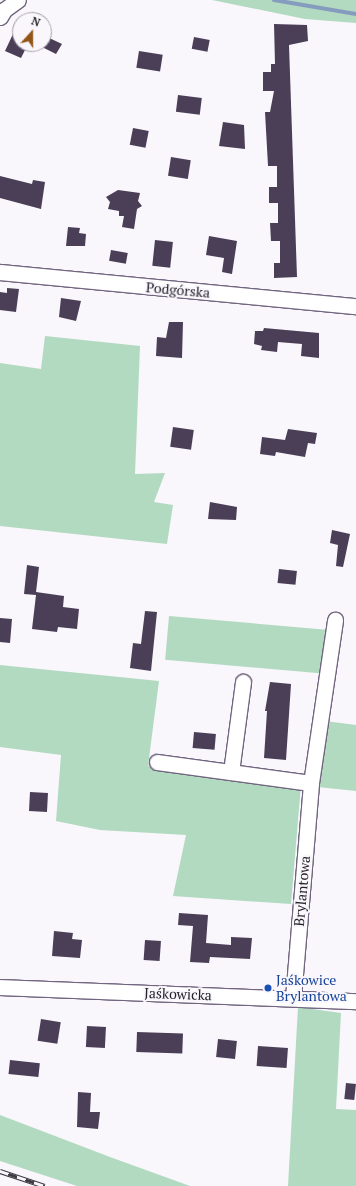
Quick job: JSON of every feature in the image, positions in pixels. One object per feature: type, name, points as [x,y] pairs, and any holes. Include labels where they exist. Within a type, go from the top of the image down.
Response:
[{"type":"street","points":[[0,17],[4,10],[18,0]]},
{"type":"street","name":"Podgórska","points":[[0,272],[356,306]]},
{"type":"street","name":"Brylantowa","points":[[293,998],[311,783],[335,620]]},
{"type":"street","points":[[231,772],[243,682]]},
{"type":"street","points":[[157,762],[311,783]]},
{"type":"street","name":"Jaśkowicka","points":[[0,987],[356,1001]]},
{"type":"green space","points":[[212,0],[356,0],[356,23],[305,19]]},
{"type":"green space","points":[[45,336],[140,346],[135,474],[165,473],[154,502],[173,505],[167,544],[0,526],[0,363],[41,369]]},
{"type":"green space","points":[[169,616],[329,630],[326,674],[165,660]]},
{"type":"green space","points":[[0,665],[159,681],[148,766],[301,785],[291,904],[173,896],[186,835],[100,830],[56,821],[61,755],[0,747]]},
{"type":"green space","points":[[325,721],[356,725],[356,791],[318,787]]},
{"type":"green space","points":[[298,1007],[341,1013],[336,1109],[356,1110],[356,1186],[288,1186]]},
{"type":"green space","points":[[0,1115],[190,1186],[77,1186],[0,1161]]},
{"type":"building","points":[[274,24],[307,25],[308,41],[289,45],[297,277],[274,278],[274,263],[280,263],[280,241],[271,241],[270,223],[278,223],[278,203],[269,203],[269,187],[277,187],[277,166],[268,166],[265,112],[270,112],[274,91],[263,91],[263,72],[271,72],[271,64],[275,64]]},
{"type":"building","points":[[12,36],[12,52],[24,52],[21,58],[5,51]]},
{"type":"building","points":[[194,37],[210,40],[207,52],[192,49]]},
{"type":"building","points":[[52,39],[62,44],[56,54],[52,52]]},
{"type":"building","points":[[139,51],[163,55],[160,72],[136,68]]},
{"type":"building","points":[[178,95],[202,98],[200,115],[176,112]]},
{"type":"building","points":[[223,122],[244,125],[245,149],[219,146]]},
{"type":"building","points":[[133,128],[149,131],[145,148],[130,145]]},
{"type":"building","points":[[171,157],[191,160],[188,179],[168,176]]},
{"type":"building","points":[[0,176],[32,184],[33,180],[45,182],[41,209],[0,198]]},
{"type":"building","points":[[118,190],[140,193],[138,201],[142,206],[137,209],[134,229],[122,227],[124,216],[119,216],[119,211],[108,209],[110,202],[106,197]]},
{"type":"building","points":[[68,227],[80,228],[79,233],[86,234],[85,246],[66,246]]},
{"type":"building","points":[[209,236],[237,241],[232,274],[222,272],[224,258],[206,255]]},
{"type":"building","points":[[155,240],[173,242],[170,268],[152,266]]},
{"type":"building","points":[[111,250],[128,253],[126,264],[109,261]]},
{"type":"building","points":[[7,288],[19,289],[16,312],[0,310],[0,292],[7,293]]},
{"type":"building","points":[[61,298],[81,301],[76,321],[59,317]]},
{"type":"building","points":[[169,322],[183,322],[182,358],[156,356],[157,337],[166,338]]},
{"type":"building","points":[[264,328],[319,333],[319,358],[301,356],[302,344],[278,342],[277,352],[261,350],[262,346],[254,344],[255,331],[263,331]]},
{"type":"building","points":[[173,427],[194,430],[191,450],[170,447]]},
{"type":"building","points":[[288,429],[317,433],[315,444],[308,443],[305,457],[276,452],[275,456],[260,454],[262,437],[285,440]]},
{"type":"building","points":[[210,502],[237,507],[236,520],[208,519]]},
{"type":"building","points":[[332,530],[350,534],[343,567],[336,566],[338,545],[330,543]]},
{"type":"building","points":[[27,565],[39,567],[36,592],[64,596],[63,607],[79,609],[77,629],[58,627],[57,632],[32,629],[36,595],[24,594]]},
{"type":"building","points":[[279,569],[297,571],[295,585],[278,583]]},
{"type":"building","points":[[145,611],[157,612],[151,671],[130,668],[133,643],[141,644]]},
{"type":"building","points":[[0,618],[12,619],[10,643],[0,642]]},
{"type":"building","points":[[270,682],[291,684],[286,760],[264,758],[267,711],[265,711]]},
{"type":"building","points":[[194,732],[216,734],[215,750],[193,748]]},
{"type":"building","points":[[30,792],[48,793],[47,812],[29,811]]},
{"type":"building","points":[[179,913],[208,915],[206,943],[231,945],[231,937],[252,938],[250,959],[210,957],[209,963],[190,962],[193,926],[178,925]]},
{"type":"building","points":[[54,931],[73,933],[72,939],[82,940],[80,958],[52,956]]},
{"type":"building","points":[[145,940],[161,941],[160,961],[144,960]]},
{"type":"building","points":[[41,1019],[61,1022],[57,1044],[38,1041]]},
{"type":"building","points":[[87,1026],[106,1027],[105,1048],[86,1047]]},
{"type":"building","points":[[137,1032],[183,1034],[182,1054],[136,1052]]},
{"type":"building","points":[[218,1039],[237,1041],[235,1059],[216,1057]]},
{"type":"building","points":[[258,1046],[288,1048],[287,1068],[257,1066]]},
{"type":"building","points":[[10,1060],[40,1063],[38,1077],[9,1074]]},
{"type":"building","points":[[346,1083],[356,1084],[354,1100],[344,1099]]},
{"type":"building","points":[[78,1092],[91,1093],[90,1112],[100,1112],[98,1129],[77,1127]]},
{"type":"waterway","points":[[274,0],[356,14]]},
{"type":"railway","points":[[0,1171],[45,1186]]},
{"type":"place","name":"Jaśkowice Brylantowa","points":[[268,988]]}]
